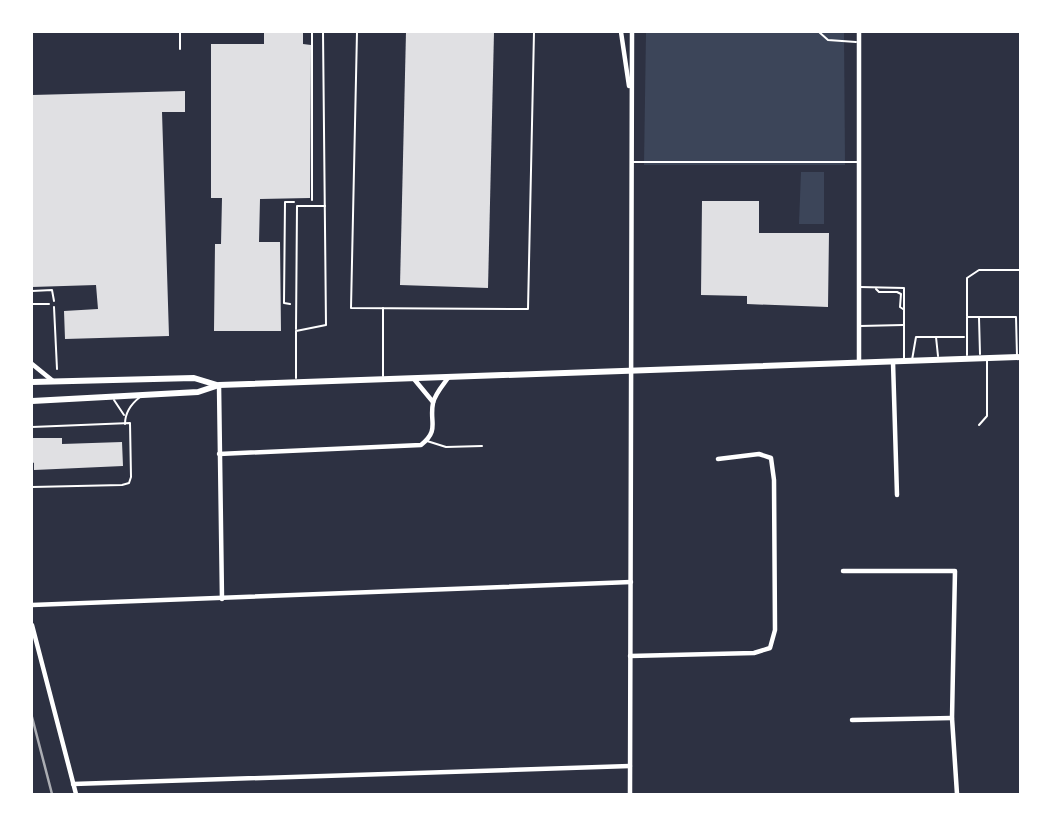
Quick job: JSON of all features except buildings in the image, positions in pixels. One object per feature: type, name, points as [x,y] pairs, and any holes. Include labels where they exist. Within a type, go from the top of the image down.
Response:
[{"type":"main road","points":[[32,401],[198,392],[219,385],[1019,357]]},
{"type":"main road","points":[[32,382],[194,378],[219,385]]},
{"type":"street","points":[[621,32],[631,94]]},
{"type":"street","points":[[630,794],[632,32]]},
{"type":"street","points":[[859,32],[859,363]]},
{"type":"street","points":[[893,362],[897,495]]},
{"type":"street","points":[[32,364],[53,381]]},
{"type":"street","points":[[219,454],[421,444],[431,437],[433,402],[448,378]]},
{"type":"street","points":[[414,379],[433,402]]},
{"type":"street","points":[[219,385],[222,599]]},
{"type":"street","points":[[631,656],[754,653],[770,648],[775,630],[774,480],[771,458],[759,453],[718,459]]},
{"type":"street","points":[[843,571],[955,571],[952,718],[957,794]]},
{"type":"street","points":[[32,605],[631,582]]},
{"type":"street","points":[[32,625],[76,794]]},
{"type":"street","points":[[852,720],[952,718]]},
{"type":"street","points":[[73,784],[630,766]]},
{"type":"lane","points":[[180,32],[180,49]]},
{"type":"lane","points":[[296,331],[326,325],[323,32]]},
{"type":"lane","points":[[357,32],[351,308],[527,309],[534,32]]},
{"type":"lane","points":[[820,32],[828,40],[859,42]]},
{"type":"lane","points":[[631,162],[859,162]]},
{"type":"lane","points":[[296,383],[296,206],[325,206]]},
{"type":"lane","points":[[967,359],[967,278],[979,270],[1020,270]]},
{"type":"lane","points":[[859,287],[904,288],[908,361]]},
{"type":"lane","points":[[875,288],[879,292],[901,294],[900,307],[904,310]]},
{"type":"lane","points":[[32,304],[49,304]]},
{"type":"lane","points":[[383,308],[383,380]]},
{"type":"lane","points":[[967,317],[1020,317]]},
{"type":"lane","points":[[979,317],[987,416],[979,425]]},
{"type":"lane","points":[[1016,317],[1019,357]]},
{"type":"lane","points":[[859,327],[904,325]]},
{"type":"lane","points":[[908,361],[916,337],[967,337]]},
{"type":"lane","points":[[936,337],[938,360]]},
{"type":"lane","points":[[125,424],[125,416],[130,406],[141,396]]},
{"type":"lane","points":[[109,398],[116,401],[125,416]]},
{"type":"lane","points":[[32,427],[130,424],[131,477],[129,483],[32,488]]},
{"type":"lane","points":[[426,441],[446,447],[482,446]]},
{"type":"path","points":[[312,32],[312,202]]},
{"type":"path","points":[[291,306],[284,304],[285,202],[298,202]]},
{"type":"path","points":[[32,290],[53,291],[57,369]]},
{"type":"shaded area","points":[[646,32],[844,32],[845,165],[644,165]]},
{"type":"shaded area","points":[[801,172],[824,172],[824,224],[799,224]]},
{"type":"railway","points":[[32,717],[52,794]]}]
